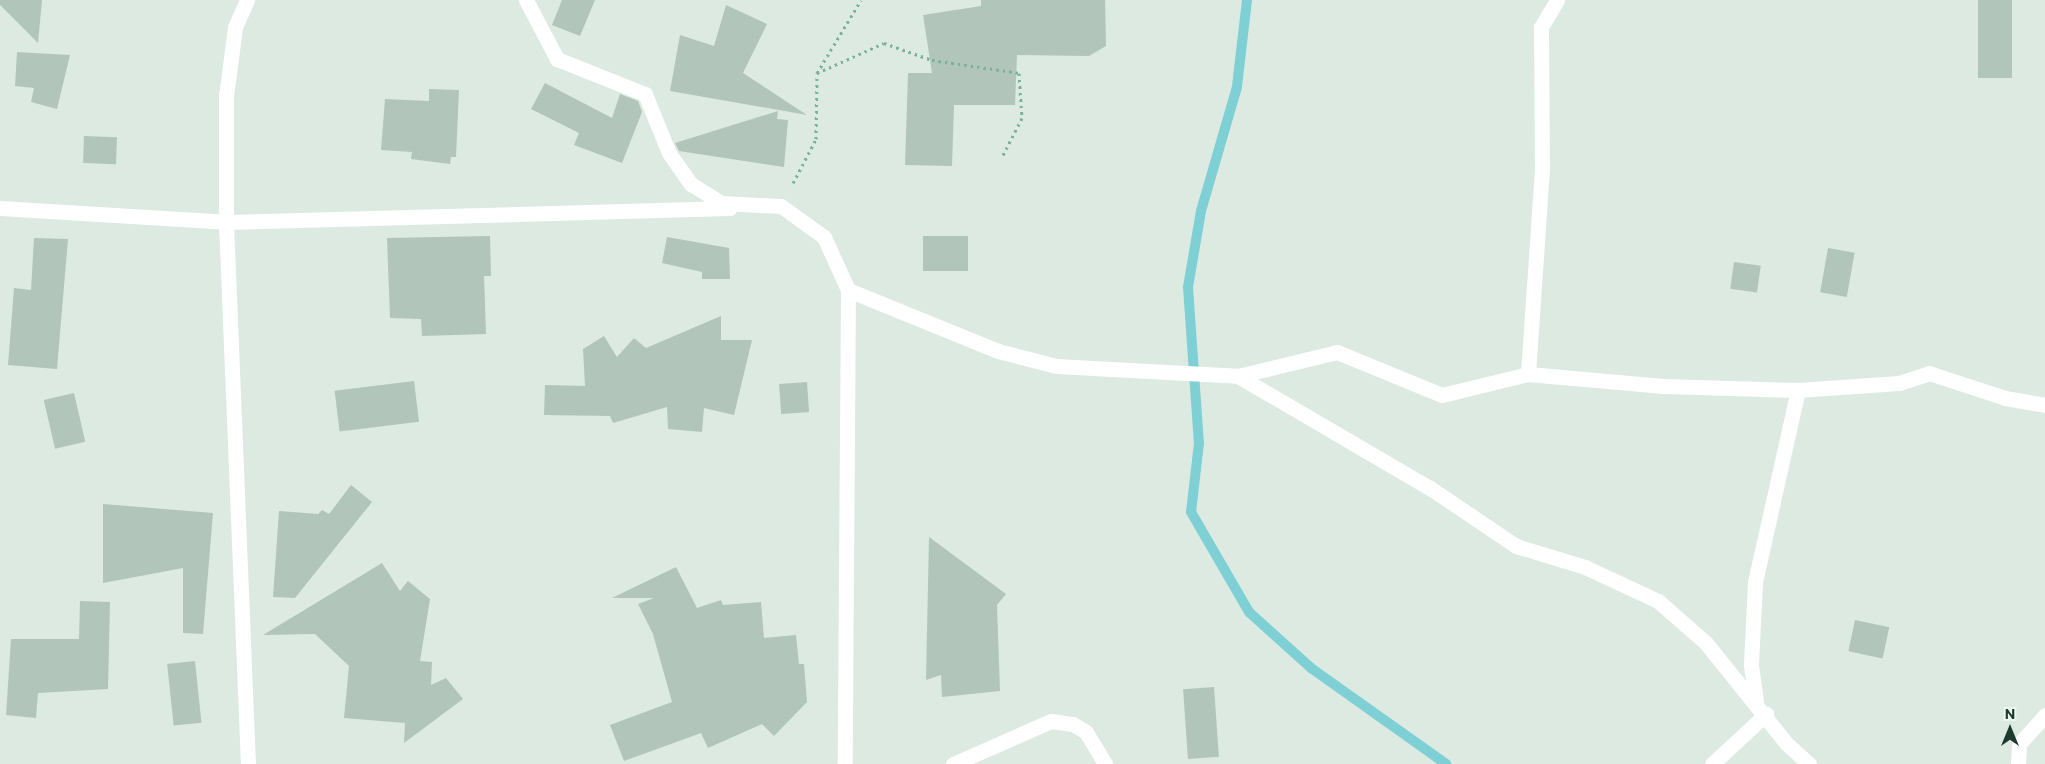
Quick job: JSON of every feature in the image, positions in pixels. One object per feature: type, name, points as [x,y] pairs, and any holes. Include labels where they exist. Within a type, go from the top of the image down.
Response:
[{"type":"street","points":[[247,0],[235,27],[226,96],[226,222],[248,764]]},
{"type":"street","points":[[526,0],[557,59],[645,94],[669,153],[691,184],[721,203],[781,206],[824,237],[848,290],[845,764]]},
{"type":"street","points":[[1528,374],[1542,170],[1541,27],[1557,0]]},
{"type":"street","points":[[0,208],[226,222],[781,206]]},
{"type":"street","points":[[848,290],[998,350],[1056,366],[1238,376],[1337,352],[1442,395],[1528,374],[1663,386],[1798,390],[1899,383],[1929,373],[2005,398],[2045,405]]},
{"type":"street","points":[[1238,376],[1430,488],[1516,546],[1584,567],[1658,601],[1706,643],[1761,707],[1787,744],[1809,764]]},
{"type":"street","points":[[1761,707],[1752,664],[1755,582],[1798,390]]},
{"type":"street","points":[[1712,764],[1761,707]]},
{"type":"street","points":[[2018,764],[2019,744],[2045,715]]},
{"type":"street","points":[[953,764],[1051,721],[1073,724],[1086,732],[1105,764]]},
{"type":"path","points":[[781,206],[816,139],[817,73],[861,0]]},
{"type":"path","points":[[817,73],[884,43],[932,60],[1019,73],[1022,118],[1003,155]]},
{"type":"building","points":[[0,0],[42,0],[38,43],[0,5]]},
{"type":"building","points":[[562,0],[595,0],[580,36],[552,25]]},
{"type":"building","points":[[981,0],[1105,0],[1106,46],[1089,56],[1017,55],[1015,105],[954,105],[952,166],[905,165],[908,73],[932,73],[923,15],[981,6]]},
{"type":"building","points":[[1978,0],[2012,0],[2012,78],[1978,78]]},
{"type":"building","points":[[726,5],[767,24],[743,73],[807,115],[670,91],[680,35],[714,46]]},
{"type":"building","points":[[17,52],[70,55],[57,109],[31,102],[34,88],[15,86]]},
{"type":"building","points":[[545,83],[612,118],[620,94],[638,101],[642,112],[622,163],[574,145],[579,133],[531,109]]},
{"type":"building","points":[[429,89],[459,90],[456,157],[451,157],[450,164],[411,159],[412,152],[381,150],[385,99],[429,101]]},
{"type":"building","points":[[778,111],[777,119],[788,120],[784,167],[679,151],[675,143]]},
{"type":"building","points":[[84,136],[117,137],[116,164],[83,163]]},
{"type":"building","points":[[490,236],[491,276],[484,276],[486,334],[422,336],[421,319],[390,318],[387,238]]},
{"type":"building","points":[[923,236],[968,236],[968,271],[923,271]]},
{"type":"building","points":[[667,237],[729,248],[730,279],[702,279],[702,272],[662,263]]},
{"type":"building","points":[[34,238],[68,239],[57,369],[8,365],[14,288],[31,290]]},
{"type":"building","points":[[1828,248],[1855,253],[1847,297],[1820,292]]},
{"type":"building","points":[[1734,262],[1761,266],[1757,292],[1730,289]]},
{"type":"building","points":[[721,316],[721,340],[752,340],[734,415],[704,408],[702,432],[668,429],[667,407],[613,423],[610,416],[544,415],[545,385],[585,386],[583,349],[604,336],[617,357],[634,338],[646,348]]},
{"type":"building","points":[[414,381],[419,422],[340,431],[335,391]]},
{"type":"building","points":[[807,382],[809,412],[781,414],[779,384]]},
{"type":"building","points":[[74,393],[85,442],[55,449],[44,400]]},
{"type":"building","points":[[351,485],[372,502],[295,598],[273,597],[279,511],[318,514],[322,510],[329,514]]},
{"type":"building","points":[[103,504],[213,513],[203,634],[183,633],[183,568],[103,583]]},
{"type":"building","points":[[929,537],[1006,594],[997,605],[1000,691],[942,697],[941,675],[926,680]]},
{"type":"building","points":[[382,563],[400,591],[408,581],[430,599],[420,661],[432,662],[431,685],[446,678],[463,699],[404,743],[405,723],[344,718],[349,666],[315,634],[263,635]]},
{"type":"building","points":[[676,567],[697,608],[721,600],[723,605],[761,602],[764,638],[796,635],[799,664],[804,664],[807,702],[774,736],[762,724],[708,748],[701,733],[624,761],[610,725],[672,702],[653,634],[638,604],[654,598],[612,598]]},
{"type":"building","points":[[80,601],[110,602],[108,689],[38,693],[36,718],[6,715],[11,639],[79,639]]},
{"type":"building","points":[[1855,620],[1889,627],[1883,659],[1848,651]]},
{"type":"building","points":[[195,661],[201,723],[174,726],[167,664]]},
{"type":"building","points":[[1214,687],[1219,757],[1188,759],[1183,689]]},
{"type":"waterway","points":[[1247,0],[1237,87],[1201,211],[1188,287],[1199,443],[1191,512],[1249,612],[1311,668],[1446,764]]}]
